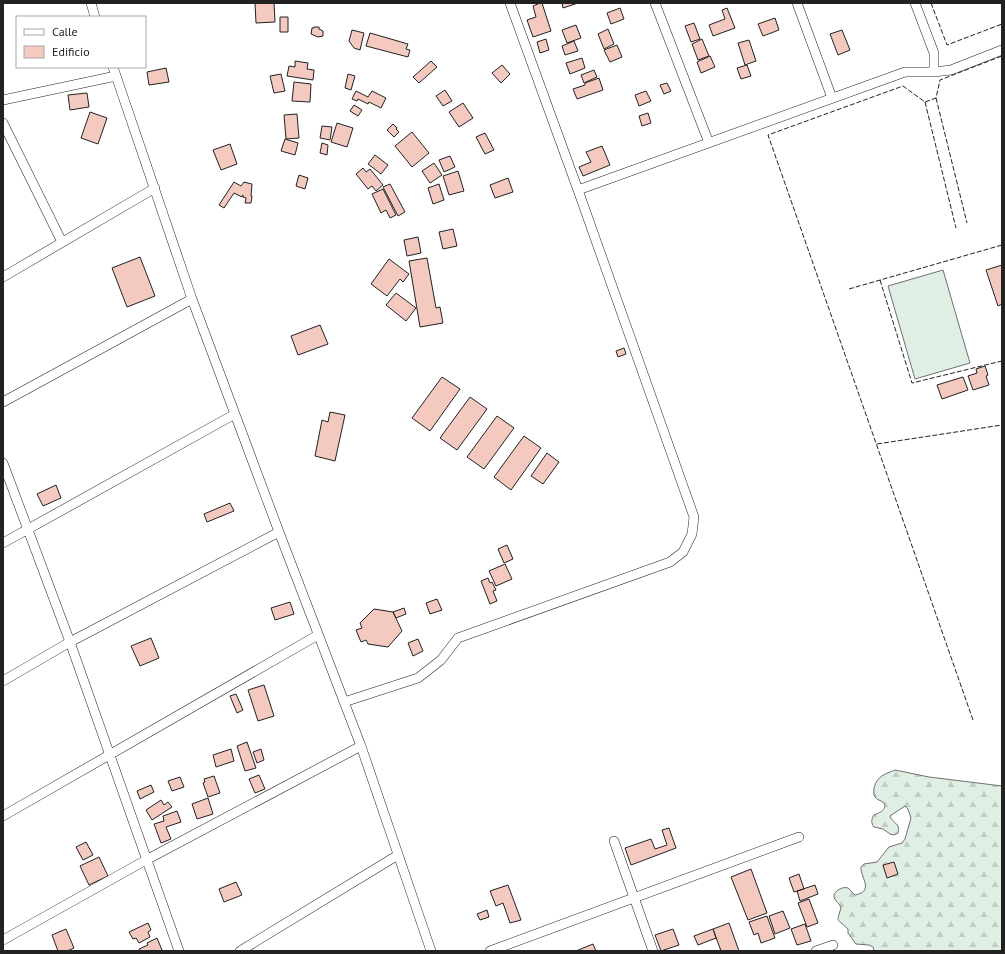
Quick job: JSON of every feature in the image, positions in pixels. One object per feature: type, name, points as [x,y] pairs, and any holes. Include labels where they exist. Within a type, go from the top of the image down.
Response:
[{"type":"street","points":[[91,3],[96,16]]},
{"type":"street","points":[[344,702],[418,678],[441,660],[458,638],[670,562],[683,552],[692,534],[694,517],[510,3]]},
{"type":"street","points":[[655,3],[709,143]]},
{"type":"street","points":[[797,3],[832,98]]},
{"type":"street","points":[[915,3],[934,53],[934,72]]},
{"type":"street","points":[[578,190],[905,72],[934,72],[951,70],[1002,50]]},
{"type":"street","points":[[113,68],[192,299],[361,746],[431,951]]},
{"type":"street","points":[[3,100],[116,76]]},
{"type":"street","points":[[3,123],[62,242]]},
{"type":"street","points":[[3,277],[155,188]]},
{"type":"street","points":[[3,402],[192,299]]},
{"type":"street","points":[[3,543],[235,414]]},
{"type":"street","points":[[3,463],[70,642],[179,951]]},
{"type":"street","points":[[3,681],[70,642],[279,532]]},
{"type":"street","points":[[3,816],[318,635]]},
{"type":"street","points":[[3,940],[146,860],[361,746]]},
{"type":"street","points":[[490,951],[799,836]]},
{"type":"street","points":[[614,841],[653,951]]},
{"type":"street","points":[[240,951],[398,855]]},
{"type":"street","points":[[816,951],[833,945]]},
{"type":"green space","points":[[943,270],[970,363],[915,379],[888,286]]},
{"type":"green space","points":[[895,770],[929,777],[1002,786],[1002,951],[874,951],[873,947],[869,945],[856,944],[848,933],[848,929],[838,920],[841,908],[834,897],[835,893],[846,888],[855,895],[861,893],[864,890],[865,883],[861,867],[864,864],[877,862],[889,847],[902,843],[905,839],[911,818],[908,809],[905,806],[890,816],[898,827],[898,833],[894,835],[890,834],[883,829],[874,827],[872,823],[874,815],[883,810],[885,807],[883,802],[874,796],[875,784],[879,778]]},
{"type":"building","points":[[255,3],[274,3],[275,22],[256,23]]},
{"type":"building","points":[[542,3],[551,31],[533,37],[527,20],[536,17],[533,6]]},
{"type":"building","points":[[562,3],[578,3],[563,8]]},
{"type":"building","points":[[620,8],[624,19],[611,24],[607,13]]},
{"type":"building","points":[[727,8],[735,28],[713,36],[709,25],[725,19],[722,10]]},
{"type":"building","points":[[280,17],[288,17],[288,32],[280,32]]},
{"type":"building","points":[[775,18],[779,30],[763,36],[758,24]]},
{"type":"building","points":[[694,23],[700,39],[691,42],[685,26]]},
{"type":"building","points":[[576,25],[581,38],[567,43],[562,30]]},
{"type":"building","points":[[319,27],[319,29],[323,31],[323,36],[318,37],[311,34],[312,28]]},
{"type":"building","points":[[608,29],[614,44],[604,49],[598,34]]},
{"type":"building","points":[[352,30],[364,33],[360,50],[354,48],[349,41]]},
{"type":"building","points":[[842,30],[850,50],[838,55],[830,34]]},
{"type":"building","points":[[370,33],[408,44],[406,49],[410,50],[408,57],[366,46]]},
{"type":"building","points":[[546,39],[549,50],[540,53],[537,42]]},
{"type":"building","points":[[702,39],[709,56],[698,60],[692,44]]},
{"type":"building","points":[[749,40],[756,61],[745,65],[738,43]]},
{"type":"building","points":[[574,41],[578,51],[565,55],[562,46]]},
{"type":"building","points":[[617,45],[622,57],[610,62],[604,50]]},
{"type":"building","points":[[710,56],[715,67],[701,73],[697,62]]},
{"type":"building","points":[[582,58],[585,68],[570,74],[566,63]]},
{"type":"building","points":[[295,61],[308,63],[307,69],[314,70],[313,80],[287,76],[289,66],[295,67]]},
{"type":"building","points":[[431,61],[437,67],[419,83],[413,77]]},
{"type":"building","points":[[502,65],[510,74],[501,83],[492,73]]},
{"type":"building","points":[[747,65],[751,76],[741,79],[737,68]]},
{"type":"building","points":[[166,68],[169,82],[149,85],[147,72]]},
{"type":"building","points":[[594,70],[597,77],[584,83],[581,75]]},
{"type":"building","points":[[281,74],[285,91],[274,93],[270,76]]},
{"type":"building","points":[[348,74],[355,76],[351,90],[345,88]]},
{"type":"building","points":[[599,78],[603,90],[577,99],[573,89]]},
{"type":"building","points":[[294,82],[311,84],[310,102],[292,101]]},
{"type":"building","points":[[667,83],[671,91],[664,94],[660,85]]},
{"type":"building","points":[[445,90],[452,101],[443,106],[436,96]]},
{"type":"building","points":[[356,91],[368,97],[372,91],[386,98],[381,108],[369,102],[368,104],[358,99],[357,101],[352,99]]},
{"type":"building","points":[[646,91],[651,101],[639,106],[635,95]]},
{"type":"building","points":[[87,93],[89,107],[70,110],[68,95]]},
{"type":"building","points":[[463,103],[473,118],[459,127],[449,112]]},
{"type":"building","points":[[354,105],[362,110],[358,116],[350,111]]},
{"type":"building","points":[[90,112],[107,118],[98,144],[81,138]]},
{"type":"building","points":[[648,113],[651,123],[642,126],[639,116]]},
{"type":"building","points":[[297,114],[299,138],[286,139],[284,115]]},
{"type":"building","points":[[337,123],[353,128],[347,147],[331,142]]},
{"type":"building","points":[[393,124],[399,132],[394,137],[387,130]]},
{"type":"building","points":[[322,126],[332,127],[330,140],[320,138]]},
{"type":"building","points":[[412,132],[429,153],[412,167],[395,146]]},
{"type":"building","points":[[485,133],[494,150],[485,154],[476,137]]},
{"type":"building","points":[[285,139],[298,143],[295,155],[281,151]]},
{"type":"building","points":[[322,143],[328,145],[327,155],[320,153]]},
{"type":"building","points":[[230,144],[237,164],[221,170],[213,150]]},
{"type":"building","points":[[602,146],[610,165],[583,176],[579,167],[591,162],[586,152]]},
{"type":"building","points":[[375,155],[388,165],[381,174],[368,164]]},
{"type":"building","points":[[450,156],[455,167],[444,172],[439,160]]},
{"type":"building","points":[[434,163],[442,175],[430,183],[422,171]]},
{"type":"building","points":[[363,168],[366,172],[370,169],[383,185],[376,191],[372,186],[368,189],[356,174]]},
{"type":"building","points":[[458,171],[464,191],[449,195],[443,176]]},
{"type":"building","points":[[299,175],[308,178],[305,189],[296,186]]},
{"type":"building","points":[[508,178],[513,192],[495,198],[490,185]]},
{"type":"building","points":[[234,182],[241,186],[244,182],[252,184],[251,203],[245,203],[246,198],[243,197],[243,195],[242,197],[234,193],[224,208],[219,205]]},
{"type":"building","points":[[390,184],[405,212],[398,216],[383,187]]},
{"type":"building","points":[[439,184],[444,200],[433,204],[428,188]]},
{"type":"building","points":[[383,189],[396,215],[390,218],[386,210],[381,213],[372,194]]},
{"type":"building","points":[[453,229],[457,246],[443,249],[439,232]]},
{"type":"building","points":[[418,237],[421,253],[407,256],[404,240]]},
{"type":"building","points":[[140,257],[155,296],[127,307],[112,268]]},
{"type":"building","points":[[427,258],[436,308],[440,307],[443,323],[420,327],[409,261]]},
{"type":"building","points":[[389,259],[409,274],[403,282],[400,279],[387,296],[371,284]]},
{"type":"building","points":[[1002,265],[1002,304],[998,306],[986,270]]},
{"type":"building","points":[[396,293],[416,308],[406,321],[386,305]]},
{"type":"building","points":[[320,325],[328,344],[298,355],[291,336]]},
{"type":"building","points":[[624,348],[626,354],[618,357],[616,351]]},
{"type":"building","points":[[985,366],[989,385],[973,390],[968,376],[977,373],[976,369]]},
{"type":"building","points":[[442,377],[460,389],[430,431],[412,418]]},
{"type":"building","points":[[963,377],[968,390],[942,399],[937,385]]},
{"type":"building","points":[[470,397],[487,409],[457,450],[440,438]]},
{"type":"building","points":[[330,412],[345,415],[335,461],[315,456],[322,420],[328,422]]},
{"type":"building","points":[[497,416],[514,428],[484,469],[467,457]]},
{"type":"building","points":[[524,436],[541,448],[511,490],[494,477]]},
{"type":"building","points":[[547,453],[559,462],[543,484],[531,476]]},
{"type":"building","points":[[56,485],[61,498],[43,506],[37,494]]},
{"type":"building","points":[[230,503],[234,511],[207,522],[204,514]]},
{"type":"building","points":[[507,545],[513,559],[504,563],[498,549]]},
{"type":"building","points":[[505,564],[512,579],[496,586],[489,571]]},
{"type":"building","points":[[488,578],[496,590],[493,591],[497,601],[490,604],[481,581]]},
{"type":"building","points":[[437,599],[442,610],[430,614],[426,603]]},
{"type":"building","points":[[290,602],[294,614],[275,620],[271,608]]},
{"type":"building","points":[[404,608],[406,614],[396,618],[393,612]]},
{"type":"building","points":[[374,609],[393,612],[402,631],[388,647],[368,644],[366,640],[361,642],[356,630],[362,628],[360,623]]},
{"type":"building","points":[[151,638],[159,658],[140,666],[131,646]]},
{"type":"building","points":[[418,639],[423,651],[413,656],[408,643]]},
{"type":"building","points":[[264,685],[274,716],[258,721],[248,690]]},
{"type":"building","points":[[236,694],[243,710],[237,713],[230,696]]},
{"type":"building","points":[[247,742],[256,768],[245,771],[237,746]]},
{"type":"building","points":[[231,749],[234,761],[216,767],[213,755]]},
{"type":"building","points":[[261,749],[264,760],[257,763],[253,752]]},
{"type":"building","points":[[259,775],[265,789],[255,793],[249,779]]},
{"type":"building","points":[[214,776],[220,793],[208,797],[203,783],[205,782],[204,779]]},
{"type":"building","points":[[180,777],[184,787],[172,791],[168,781]]},
{"type":"building","points":[[151,785],[154,792],[140,799],[137,791]]},
{"type":"building","points":[[208,798],[213,814],[197,819],[192,804]]},
{"type":"building","points":[[161,800],[164,805],[168,802],[172,807],[152,820],[146,810]]},
{"type":"building","points":[[177,811],[181,822],[166,827],[171,839],[161,843],[154,824],[164,821],[163,816]]},
{"type":"building","points":[[669,828],[676,848],[631,865],[625,848],[651,839],[655,849],[667,845],[662,830]]},
{"type":"building","points":[[86,842],[93,855],[83,860],[76,847]]},
{"type":"building","points":[[99,857],[108,876],[89,885],[80,866]]},
{"type":"building","points":[[894,862],[898,874],[887,878],[883,865]]},
{"type":"building","points":[[751,869],[767,913],[748,920],[731,877]]},
{"type":"building","points":[[799,874],[804,889],[794,892],[789,878]]},
{"type":"building","points":[[236,882],[242,895],[224,902],[219,889]]},
{"type":"building","points":[[508,885],[521,920],[510,923],[503,903],[496,906],[490,891]]},
{"type":"building","points":[[815,885],[818,894],[800,901],[797,891]]},
{"type":"building","points":[[809,899],[818,923],[807,927],[798,903]]},
{"type":"building","points":[[487,910],[489,917],[480,920],[477,914]]},
{"type":"building","points":[[783,911],[790,928],[775,934],[769,916]]},
{"type":"building","points":[[767,916],[775,938],[761,943],[758,933],[754,935],[749,922]]},
{"type":"building","points":[[148,923],[151,930],[148,932],[150,937],[139,943],[136,938],[133,939],[129,932]]},
{"type":"building","points":[[729,923],[739,951],[721,951],[713,929]]},
{"type":"building","points":[[805,924],[811,941],[797,945],[791,929]]},
{"type":"building","points":[[66,929],[74,948],[67,951],[58,951],[52,935]]},
{"type":"building","points":[[673,929],[679,945],[661,951],[655,935]]},
{"type":"building","points":[[713,929],[716,938],[698,945],[694,936]]},
{"type":"building","points":[[157,938],[162,950],[140,951],[139,949],[148,945],[147,943]]},
{"type":"building","points":[[593,944],[596,951],[576,951]]},
{"type":"fence","points":[[931,3],[947,45],[1002,24]]},
{"type":"fence","points":[[973,720],[768,135],[903,86],[925,102],[936,98],[940,80],[1002,56]]},
{"type":"fence","points":[[936,98],[967,223]]},
{"type":"fence","points":[[925,102],[956,228]]},
{"type":"fence","points":[[849,289],[1002,245]]},
{"type":"fence","points":[[880,280],[912,383],[1002,361]]},
{"type":"fence","points":[[877,444],[1002,425]]}]
